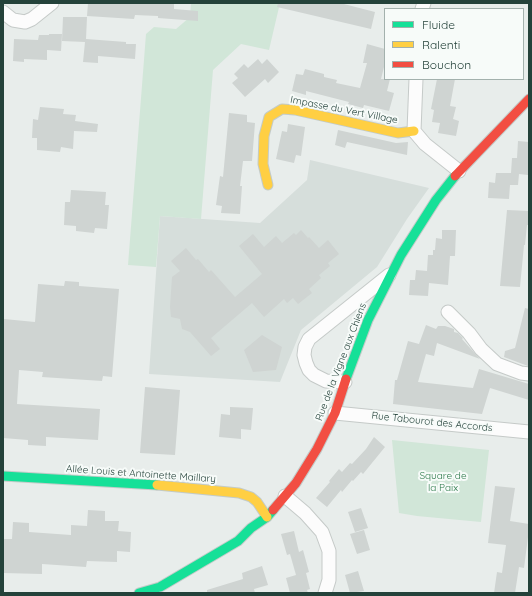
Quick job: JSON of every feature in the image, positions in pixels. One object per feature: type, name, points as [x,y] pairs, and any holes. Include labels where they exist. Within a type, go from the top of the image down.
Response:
[{"type":"street","points":[[3,12],[13,20],[25,22],[32,19],[52,3]]},
{"type":"street","points":[[416,80],[414,131],[425,144],[458,171]]},
{"type":"street","name":"Rue de la Vigne aux Chiens","points":[[139,593],[160,587],[238,541],[251,528],[267,516],[296,483],[307,466],[335,413],[368,320],[390,274],[432,206],[458,171],[529,99]]},
{"type":"street","name":"Impasse du Vert Village","points":[[268,185],[263,164],[264,136],[269,117],[282,109],[295,110],[398,133],[414,131]]},
{"type":"street","points":[[345,382],[326,381],[314,375],[309,370],[306,363],[304,355],[305,347],[309,339],[390,274]]},
{"type":"street","points":[[448,312],[481,349],[497,364],[521,373],[529,374]]},
{"type":"street","name":"Rue Tabourot des Accords","points":[[335,413],[529,432]]},
{"type":"street","name":"Allée Louis et Antoinette Maillary","points":[[3,476],[148,484],[239,493],[251,497],[257,502],[267,516]]},
{"type":"street","points":[[285,496],[305,513],[322,532],[329,551],[329,580],[325,593]]},
{"type":"shaded area","points":[[310,160],[429,188],[407,219],[377,267],[301,330],[280,382],[149,374],[160,216],[260,223],[307,180]]},
{"type":"green space","points":[[191,3],[280,3],[269,50],[241,44],[213,70],[201,219],[160,216],[156,267],[128,265],[146,34],[154,27],[176,29],[190,17]]},
{"type":"green space","name":"Square de la Paix","points":[[392,440],[489,450],[481,522],[399,513]]},
{"type":"building","points":[[88,3],[174,3],[174,9],[198,11],[198,21],[158,18],[158,16],[135,15],[134,19],[87,16]]},
{"type":"building","points":[[278,3],[340,3],[375,12],[371,29],[277,7]]},
{"type":"building","points":[[63,17],[87,17],[86,39],[136,44],[135,59],[98,56],[98,63],[83,62],[85,42],[62,41]]},
{"type":"building","points":[[62,34],[61,51],[47,50],[47,60],[24,59],[24,62],[13,61],[14,39],[38,40],[39,35]]},
{"type":"building","points":[[367,44],[384,49],[384,67],[381,79],[390,80],[387,91],[394,93],[389,111],[364,105],[363,108],[348,104],[349,102],[306,91],[306,95],[292,91],[296,74],[303,75],[305,69],[324,74],[324,77],[337,80],[336,83],[360,88],[367,63],[363,63]]},
{"type":"building","points":[[258,59],[262,64],[267,59],[279,72],[268,83],[265,79],[245,97],[232,83],[238,78],[234,74],[244,64],[248,68]]},
{"type":"building","points":[[437,80],[455,80],[450,106],[456,107],[453,119],[459,121],[456,136],[438,133],[440,123],[432,122],[434,110],[431,109]]},
{"type":"building","points":[[40,107],[64,109],[63,114],[76,115],[75,121],[98,124],[97,132],[74,131],[73,149],[61,147],[60,152],[37,150],[37,138],[32,138],[33,119],[38,120]]},
{"type":"building","points":[[229,113],[247,115],[247,122],[255,123],[252,161],[243,161],[240,186],[242,186],[240,214],[221,213],[222,206],[216,205],[220,176],[223,177]]},
{"type":"building","points":[[288,124],[305,127],[301,156],[296,155],[294,163],[276,159],[282,131],[287,132]]},
{"type":"building","points":[[338,130],[396,143],[408,142],[407,155],[347,142],[345,148],[335,145]]},
{"type":"building","points":[[518,141],[529,142],[528,175],[519,174],[518,185],[510,185],[509,199],[488,198],[489,182],[495,183],[496,173],[511,173],[512,158],[517,158]]},
{"type":"building","points":[[71,190],[106,192],[105,205],[109,205],[107,229],[95,228],[94,233],[76,231],[76,226],[64,225],[65,202],[70,202]]},
{"type":"building","points":[[507,210],[529,211],[529,225],[527,225],[524,245],[520,287],[500,286]]},
{"type":"building","points":[[301,230],[319,248],[328,240],[339,254],[328,263],[330,266],[319,275],[321,278],[309,289],[312,293],[298,304],[293,298],[287,303],[284,299],[264,317],[252,303],[211,338],[220,349],[211,356],[190,332],[182,329],[180,319],[171,317],[170,307],[172,277],[180,271],[171,261],[186,248],[209,272],[211,270],[235,297],[262,274],[239,246],[253,234],[264,247],[276,236],[282,243],[294,233],[296,235]]},
{"type":"building","points":[[442,230],[456,230],[455,256],[450,256],[448,285],[429,283],[428,296],[409,295],[410,280],[415,280],[416,270],[427,271],[428,255],[433,255],[436,238],[442,239]]},
{"type":"building","points":[[65,281],[79,282],[79,286],[119,289],[112,377],[103,376],[102,381],[42,377],[43,372],[19,370],[17,404],[100,409],[98,440],[46,437],[46,446],[28,445],[28,440],[3,438],[4,319],[35,322],[38,284],[64,286]]},
{"type":"building","points":[[525,308],[529,309],[528,366],[504,357],[505,351],[515,348]]},
{"type":"building","points":[[426,325],[436,329],[438,326],[445,326],[454,329],[454,332],[458,333],[463,338],[462,339],[480,359],[437,343],[434,356],[426,354],[418,382],[473,388],[479,369],[529,384],[529,400],[490,388],[482,414],[393,404],[395,380],[397,380],[408,341],[419,344]]},
{"type":"building","points":[[262,335],[282,347],[276,370],[253,372],[244,350]]},
{"type":"building","points":[[145,387],[180,390],[175,455],[140,453]]},
{"type":"building","points":[[230,407],[253,408],[251,430],[241,429],[241,439],[219,437],[221,414],[230,415]]},
{"type":"building","points":[[374,437],[385,447],[363,474],[361,472],[342,492],[341,490],[327,507],[316,498],[339,469],[342,472],[350,463],[352,464],[366,449]]},
{"type":"building","points":[[495,486],[515,488],[510,521],[529,524],[529,537],[524,568],[519,567],[515,593],[494,593],[497,572],[502,573],[506,545],[488,543]]},
{"type":"building","points":[[361,508],[368,528],[355,532],[348,512]]},
{"type":"building","points":[[88,510],[105,511],[105,521],[119,521],[118,531],[131,532],[130,552],[117,551],[117,562],[87,561],[86,567],[42,564],[42,574],[3,573],[3,539],[12,539],[13,522],[29,523],[29,532],[71,535],[71,525],[87,526]]},
{"type":"building","points":[[364,530],[370,550],[357,554],[350,534]]},
{"type":"building","points":[[294,531],[299,552],[303,550],[309,572],[306,573],[310,589],[307,590],[308,593],[290,593],[286,578],[296,575],[290,554],[287,555],[281,534]]},
{"type":"building","points":[[262,566],[268,585],[254,589],[255,593],[207,593],[207,590],[243,579],[242,573]]},
{"type":"building","points":[[358,571],[364,591],[350,593],[345,575]]},
{"type":"traffic: fast","points":[[346,379],[368,320],[401,255],[436,200],[455,176]]},
{"type":"traffic: fast","points":[[3,476],[157,485]]},
{"type":"traffic: fast","points":[[139,593],[160,587],[238,541],[251,528],[267,517],[273,510]]},
{"type":"traffic: slow","points":[[268,185],[263,164],[264,136],[269,117],[282,109],[295,110],[398,133],[414,131]]},
{"type":"traffic: slow","points":[[157,485],[239,493],[251,497],[257,502],[267,517]]},
{"type":"traffic: jam","points":[[455,176],[529,99]]},
{"type":"traffic: jam","points":[[273,510],[296,483],[317,449],[335,413],[346,379]]}]
